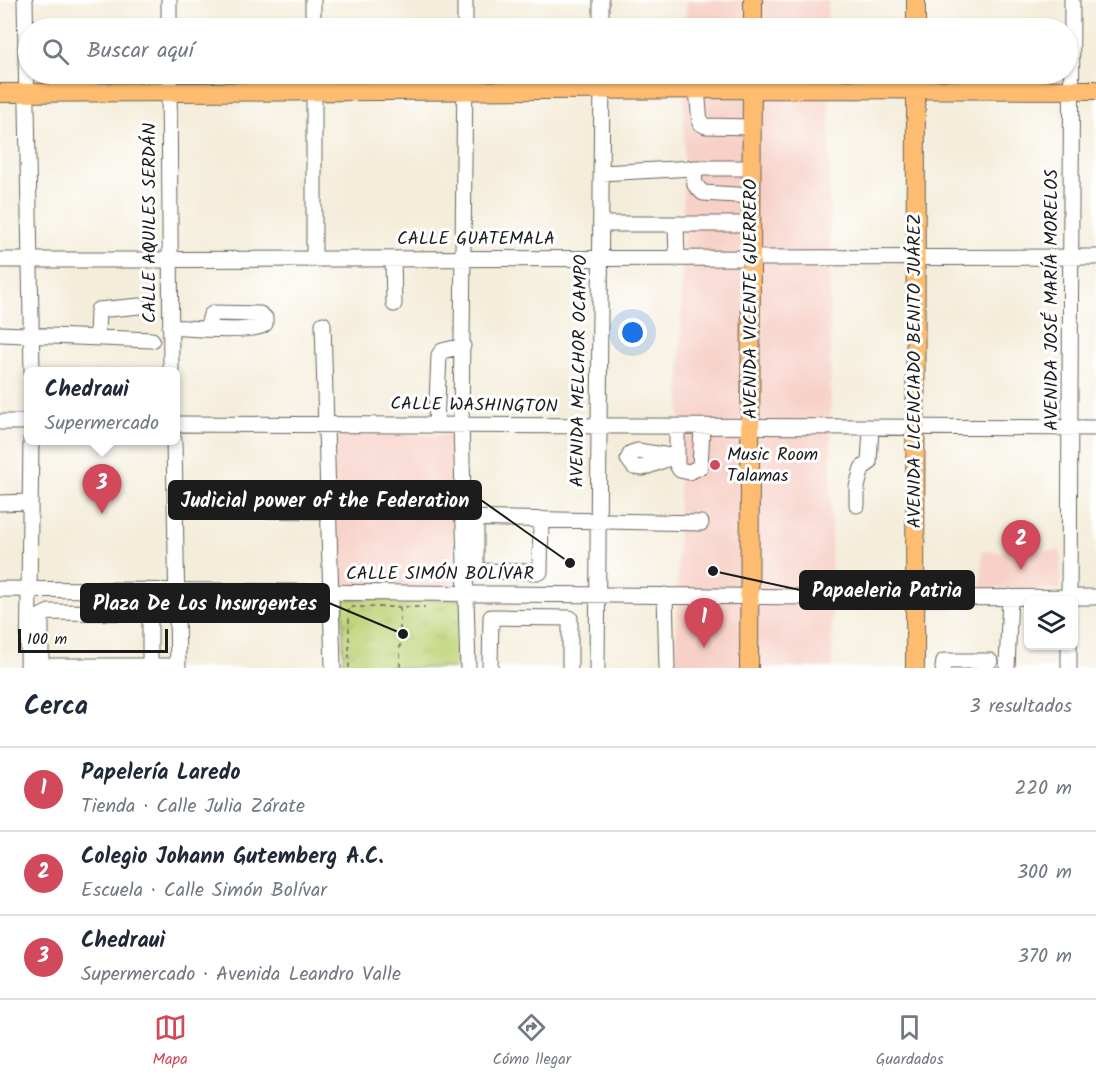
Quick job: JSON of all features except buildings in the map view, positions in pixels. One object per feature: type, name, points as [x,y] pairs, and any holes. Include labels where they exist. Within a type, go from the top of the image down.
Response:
[{"type":"main road","points":[[753,0],[753,18]]},
{"type":"main road","points":[[916,0],[916,18]]},
{"type":"main road","points":[[0,93],[169,92],[285,84]]},
{"type":"main road","points":[[629,84],[697,89],[757,84]]},
{"type":"main road","name":"AVENIDA VICENTE GUERRERO","points":[[749,668],[752,127],[757,84]]},
{"type":"main road","name":"AVENIDA LICENCIADO BENITO JUÁREZ","points":[[915,668],[916,84]]},
{"type":"main road","points":[[955,84],[1096,90]]},
{"type":"street","points":[[25,0],[25,18]]},
{"type":"street","points":[[169,0],[169,18]]},
{"type":"street","points":[[313,0],[313,18]]},
{"type":"street","points":[[465,0],[465,18]]},
{"type":"street","points":[[601,0],[601,18]]},
{"type":"street","name":"AVENIDA JOSÉ MARÍA MORELOS","points":[[1072,0],[1072,18]]},
{"type":"street","points":[[26,84],[32,367]]},
{"type":"street","name":"CALLE AQUILES SERDÁN","points":[[169,84],[171,367]]},
{"type":"street","points":[[314,84],[314,259]]},
{"type":"street","points":[[465,84],[461,424],[476,571],[540,572],[541,519]]},
{"type":"street","name":"AVENIDA MELCHOR OCAMPO","points":[[597,668],[602,84]]},
{"type":"street","name":"AVENIDA JOSÉ MARÍA MORELOS","points":[[1069,596],[1072,84]]},
{"type":"street","points":[[697,89],[700,123],[706,126],[752,127]]},
{"type":"street","points":[[694,168],[695,185],[704,193],[752,196]]},
{"type":"street","points":[[601,173],[694,168],[752,168]]},
{"type":"street","points":[[601,224],[752,224]]},
{"type":"street","points":[[676,224],[676,259]]},
{"type":"street","name":"CALLE GUATEMALA","points":[[0,260],[1096,257]]},
{"type":"street","points":[[393,259],[394,304]]},
{"type":"street","points":[[97,337],[98,310],[140,306]]},
{"type":"street","points":[[323,324],[333,668]]},
{"type":"street","points":[[170,327],[207,328]]},
{"type":"street","points":[[0,334],[32,333],[152,340]]},
{"type":"street","points":[[436,424],[439,355],[442,351],[463,346]]},
{"type":"street","points":[[0,422],[24,422]]},
{"type":"street","name":"CALLE WASHINGTON","points":[[180,424],[461,424],[676,428],[1096,428]]},
{"type":"street","points":[[676,428],[674,457],[680,470],[689,471],[700,467],[702,428]]},
{"type":"street","points":[[857,505],[857,487],[862,468],[869,463],[871,428]]},
{"type":"street","points":[[32,445],[29,502],[30,589],[35,645],[41,662],[46,666],[178,667],[174,445]]},
{"type":"street","points":[[0,503],[29,502]]},
{"type":"street","points":[[175,509],[329,511]]},
{"type":"street","points":[[469,518],[701,523]]},
{"type":"street","points":[[468,668],[466,592],[469,518]]},
{"type":"street","name":"CALLE SIMÓN BOLÍVAR","points":[[0,589],[1024,597]]},
{"type":"street","points":[[62,589],[62,612]]},
{"type":"street","points":[[128,613],[129,589]]},
{"type":"street","points":[[664,595],[667,668]]},
{"type":"street","points":[[1007,668],[1010,597]]},
{"type":"street","name":"CALLE SIMÓN BOLÍVAR","points":[[1078,598],[1096,597]]},
{"type":"street","points":[[28,668],[41,616],[44,613],[62,612],[150,613],[150,667]]},
{"type":"street","points":[[490,668],[490,617],[570,618],[570,668]]},
{"type":"street","points":[[1068,668],[1069,650]]},
{"type":"street","points":[[943,668],[944,661],[990,661]]},
{"type":"path","points":[[349,668],[349,607],[433,607]]},
{"type":"path","points":[[396,668],[402,668],[400,607]]},
{"type":"shaded area","points":[[686,0],[828,0],[828,18],[686,18]]},
{"type":"shaded area","points":[[685,84],[829,84],[832,668],[676,668]]},
{"type":"shaded area","points":[[331,434],[450,435],[455,587],[338,586]]},
{"type":"shaded area","points":[[982,551],[1061,551],[1061,590],[981,589]]},
{"type":"green space","points":[[343,599],[462,599],[462,668],[343,668]]},
{"type":"place","name":"Music Room Talamas","points":[[715,465]]},
{"type":"place","name":"Chedraui","points":[[102,514]]},
{"type":"place","name":"Judicial power of the Federation","points":[[570,563]]},
{"type":"place","name":"Colegio Johann Gutemberg A.C.","points":[[1021,570]]},
{"type":"place","name":"Papaeleria Patria","points":[[713,571]]},
{"type":"place","name":"Plaza De Los Insurgentes","points":[[403,634]]},
{"type":"place","name":"Papelería Laredo","points":[[704,648]]}]
